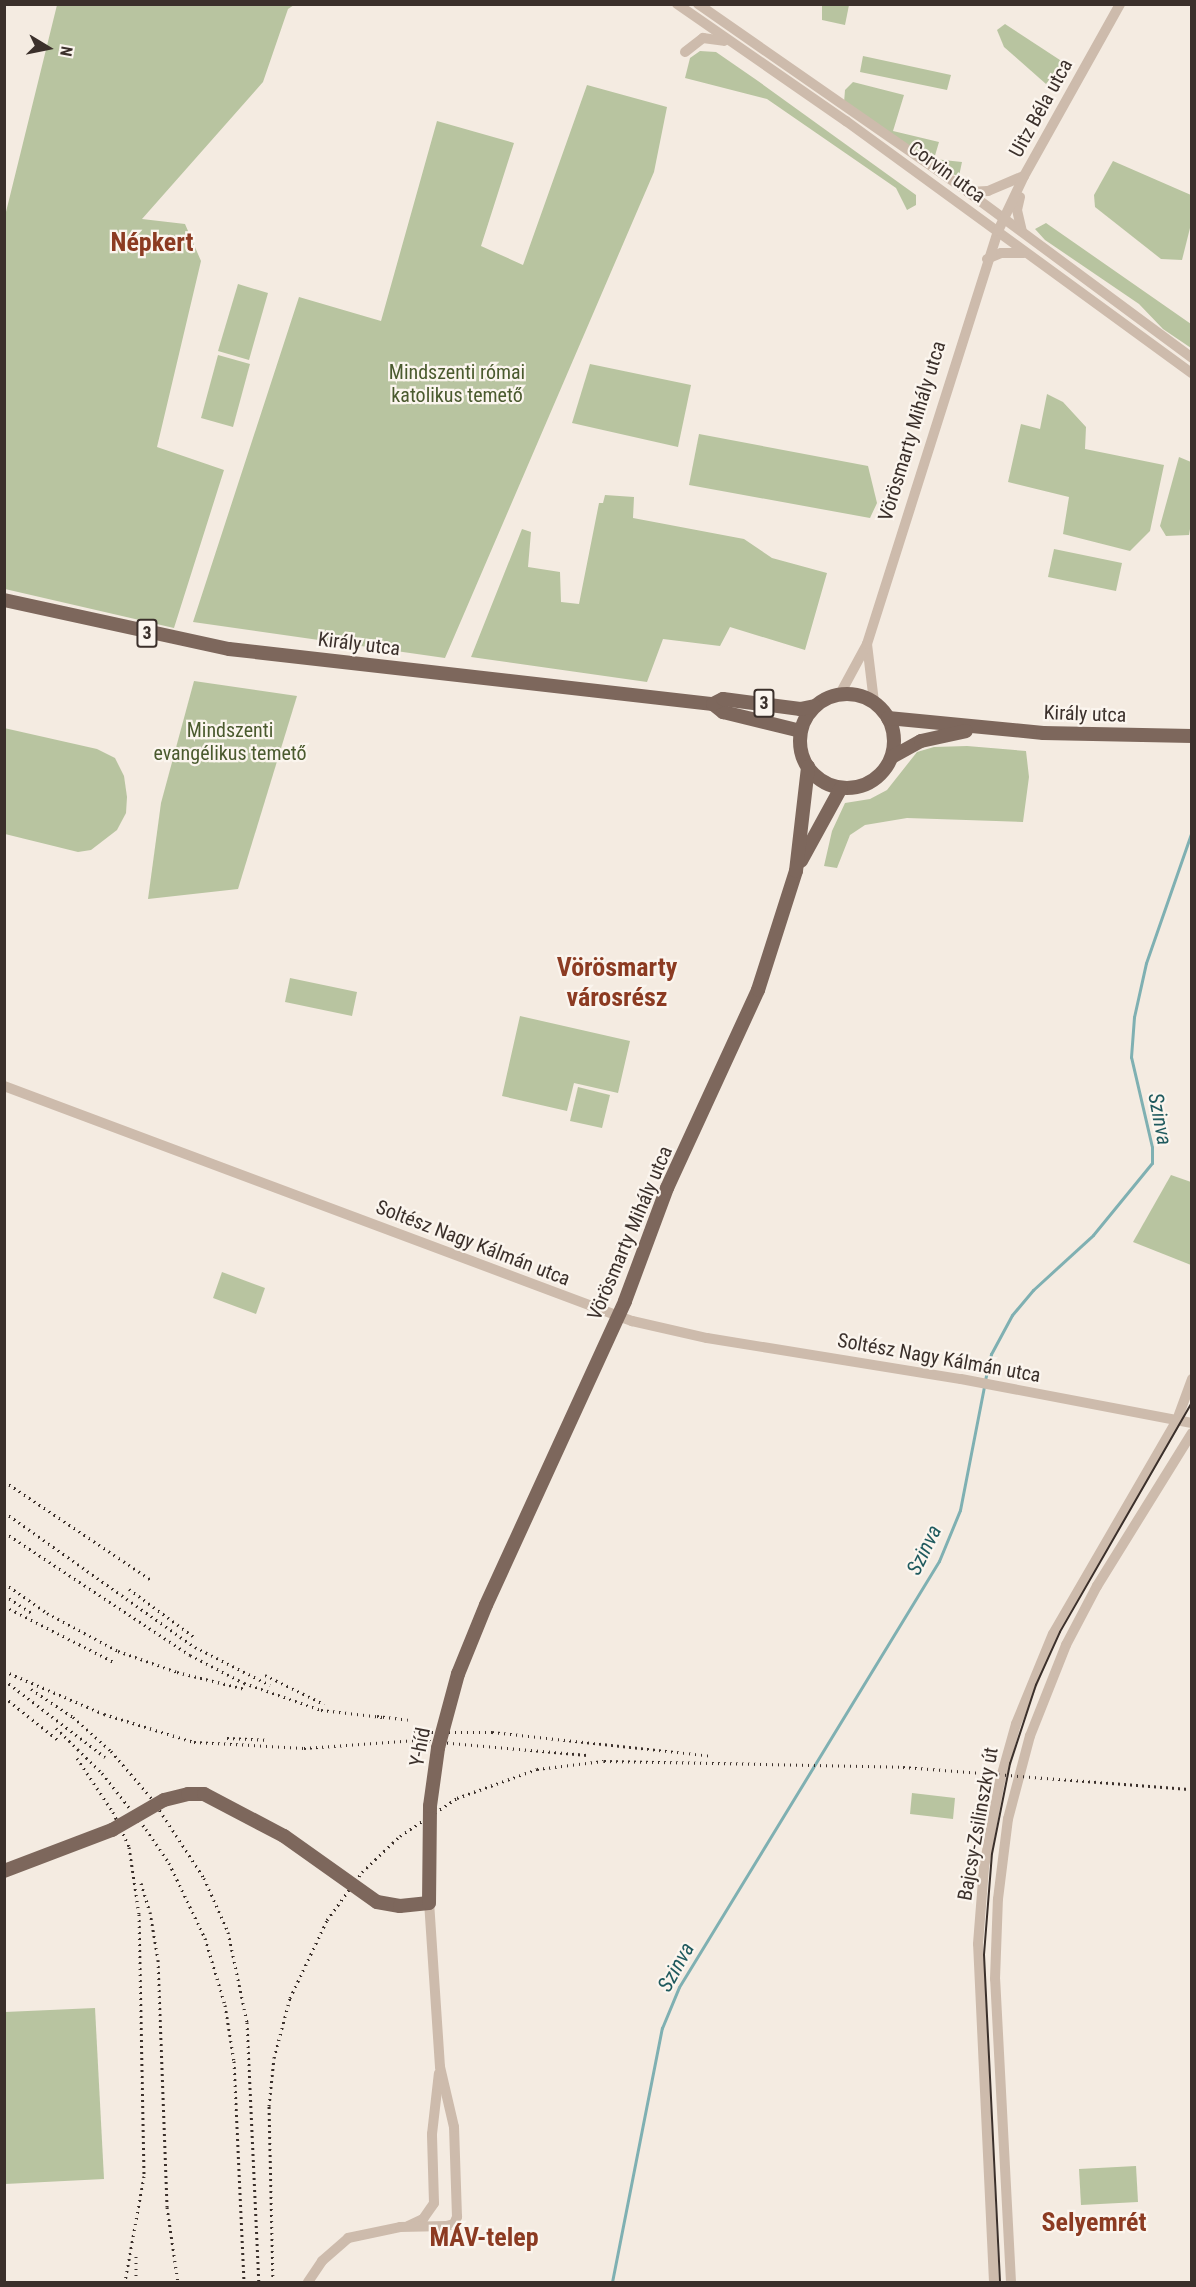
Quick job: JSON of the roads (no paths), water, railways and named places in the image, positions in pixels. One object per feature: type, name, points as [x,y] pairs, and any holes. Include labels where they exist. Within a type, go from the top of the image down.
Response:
[{"type":"main road","name":"Király utca","points":[[4,600],[229,649],[713,704],[723,712],[801,731]]},
{"type":"main road","points":[[808,767],[822,781],[841,788],[872,782],[892,757],[894,734],[888,718],[874,702],[858,695],[840,694]]},
{"type":"main road","name":"3","points":[[808,767],[800,744],[801,731],[815,706],[840,694]]},
{"type":"main road","name":"Király utca","points":[[713,704],[723,699],[800,708],[815,706]]},
{"type":"main road","name":"Király utca","points":[[888,718],[976,728],[1191,736]]},
{"type":"main road","name":"Király utca","points":[[892,757],[921,741],[976,728]]},
{"type":"main road","name":"Vörösmarty Mihály utca","points":[[796,871],[808,767]]},
{"type":"main road","name":"Vörösmarty Mihály utca","points":[[486,1605],[637,1274],[667,1188],[758,990],[796,871],[841,788]]},
{"type":"main road","name":"Y-híd","points":[[429,1903],[430,1806],[438,1748],[458,1674],[486,1605]]},
{"type":"main road","points":[[4,1871],[112,1830],[164,1800],[188,1794],[204,1794],[284,1836],[377,1902],[400,1906],[429,1903]]},
{"type":"street","name":"Corvin utca","points":[[677,4],[998,231],[1191,373]]},
{"type":"street","name":"Corvin utca","points":[[698,4],[968,192],[1191,358]]},
{"type":"street","name":"Uitz Béla utca","points":[[998,231],[1024,176],[1120,4]]},
{"type":"street","points":[[685,52],[703,38],[731,42]]},
{"type":"street","points":[[968,192],[988,191],[1024,176]]},
{"type":"street","points":[[1022,232],[1017,210],[1024,176]]},
{"type":"street","name":"Vörösmarty Mihály utca","points":[[840,694],[867,644],[987,259],[998,231]]},
{"type":"street","points":[[987,259],[1016,251],[1026,253]]},
{"type":"street","name":"Vörösmarty Mihály utca","points":[[867,644],[874,702]]},
{"type":"street","name":"Soltész Nagy Kálmán utca","points":[[4,1086],[617,1317],[707,1338],[993,1385],[1191,1423]]},
{"type":"street","name":"Bajcsy-Zsilinszky út","points":[[993,2283],[978,1944],[984,1867],[1000,1781],[1019,1715],[1053,1634],[1177,1420],[1191,1379]]},
{"type":"street","name":"Bajcsy-Zsilinszky út","points":[[1011,2283],[995,1979],[998,1899],[1008,1819],[1040,1704],[1066,1645],[1097,1586],[1191,1433]]},
{"type":"street","name":"Y-híd","points":[[429,1903],[440,2067]]},
{"type":"street","points":[[308,2283],[322,2260],[348,2238],[406,2227],[454,2224],[458,2199],[454,2127],[440,2067]]},
{"type":"street","points":[[406,2227],[423,2218],[434,2203],[432,2134],[440,2067]]},
{"type":"waterway","name":"Szinva","points":[[985,1380],[991,1354],[1012,1315],[1033,1290],[1093,1235],[1152,1163],[1152,1147],[1131,1057],[1134,1017],[1146,963],[1192,831]]},
{"type":"waterway","name":"Szinva","points":[[612,2282],[662,2028],[679,1987],[939,1561],[960,1510],[984,1387]]},
{"type":"tram line","points":[[1000,2282],[984,1955],[992,1854],[1010,1764],[1036,1685],[1060,1632],[1192,1402]]},
{"type":"railway","points":[[4,1481],[150,1579]]},
{"type":"railway","points":[[4,1512],[195,1647],[270,1685]]},
{"type":"railway","points":[[4,1532],[190,1655],[244,1683],[321,1710],[383,1717]]},
{"type":"railway","points":[[4,1583],[47,1613],[118,1651],[177,1672],[245,1689]]},
{"type":"railway","points":[[129,1589],[194,1637]]},
{"type":"railway","points":[[4,1595],[33,1614]]},
{"type":"railway","points":[[4,1606],[114,1662]]},
{"type":"railway","points":[[4,1671],[104,1714],[194,1742],[304,1748],[417,1740],[587,1755]]},
{"type":"railway","points":[[265,1675],[324,1704]]},
{"type":"railway","points":[[4,1680],[105,1757]]},
{"type":"railway","points":[[31,1689],[73,1717],[111,1751],[153,1800],[204,1878],[228,1932],[247,2022],[259,2282]]},
{"type":"railway","points":[[4,1697],[58,1740]]},
{"type":"railway","points":[[377,1716],[408,1720]]},
{"type":"railway","points":[[56,1728],[102,1773],[146,1829],[169,1863],[205,1938],[225,2005],[234,2061],[244,2282]]},
{"type":"railway","points":[[413,1732],[492,1732],[712,1756]]},
{"type":"railway","points":[[227,1738],[269,1740]]},
{"type":"railway","points":[[77,1758],[113,1812],[129,1847],[139,1914],[144,2176],[125,2282]]},
{"type":"railway","points":[[273,2282],[269,2106],[274,2058],[290,1998],[327,1920],[362,1872],[400,1836],[457,1798],[537,1769],[604,1761],[903,1767],[1192,1789]]},
{"type":"railway","points":[[141,1883],[150,1912],[158,1960],[167,2207],[178,2282]]},
{"type":"railway","points":[[136,2256],[136,2282]]},
{"type":"district","name":"Népkert","points":[[152,243]]},
{"type":"district","name":"Vörösmarty városrész","points":[[617,983]]},
{"type":"district","name":"Selyemrét","points":[[1094,2223]]},
{"type":"district","name":"MÁV-telep","points":[[484,2238]]},
{"type":"park label","name":"Mindszenti római katolikus temető","points":[[457,384]]},
{"type":"park label","name":"Mindszenti evangélikus temető","points":[[230,742]]}]
